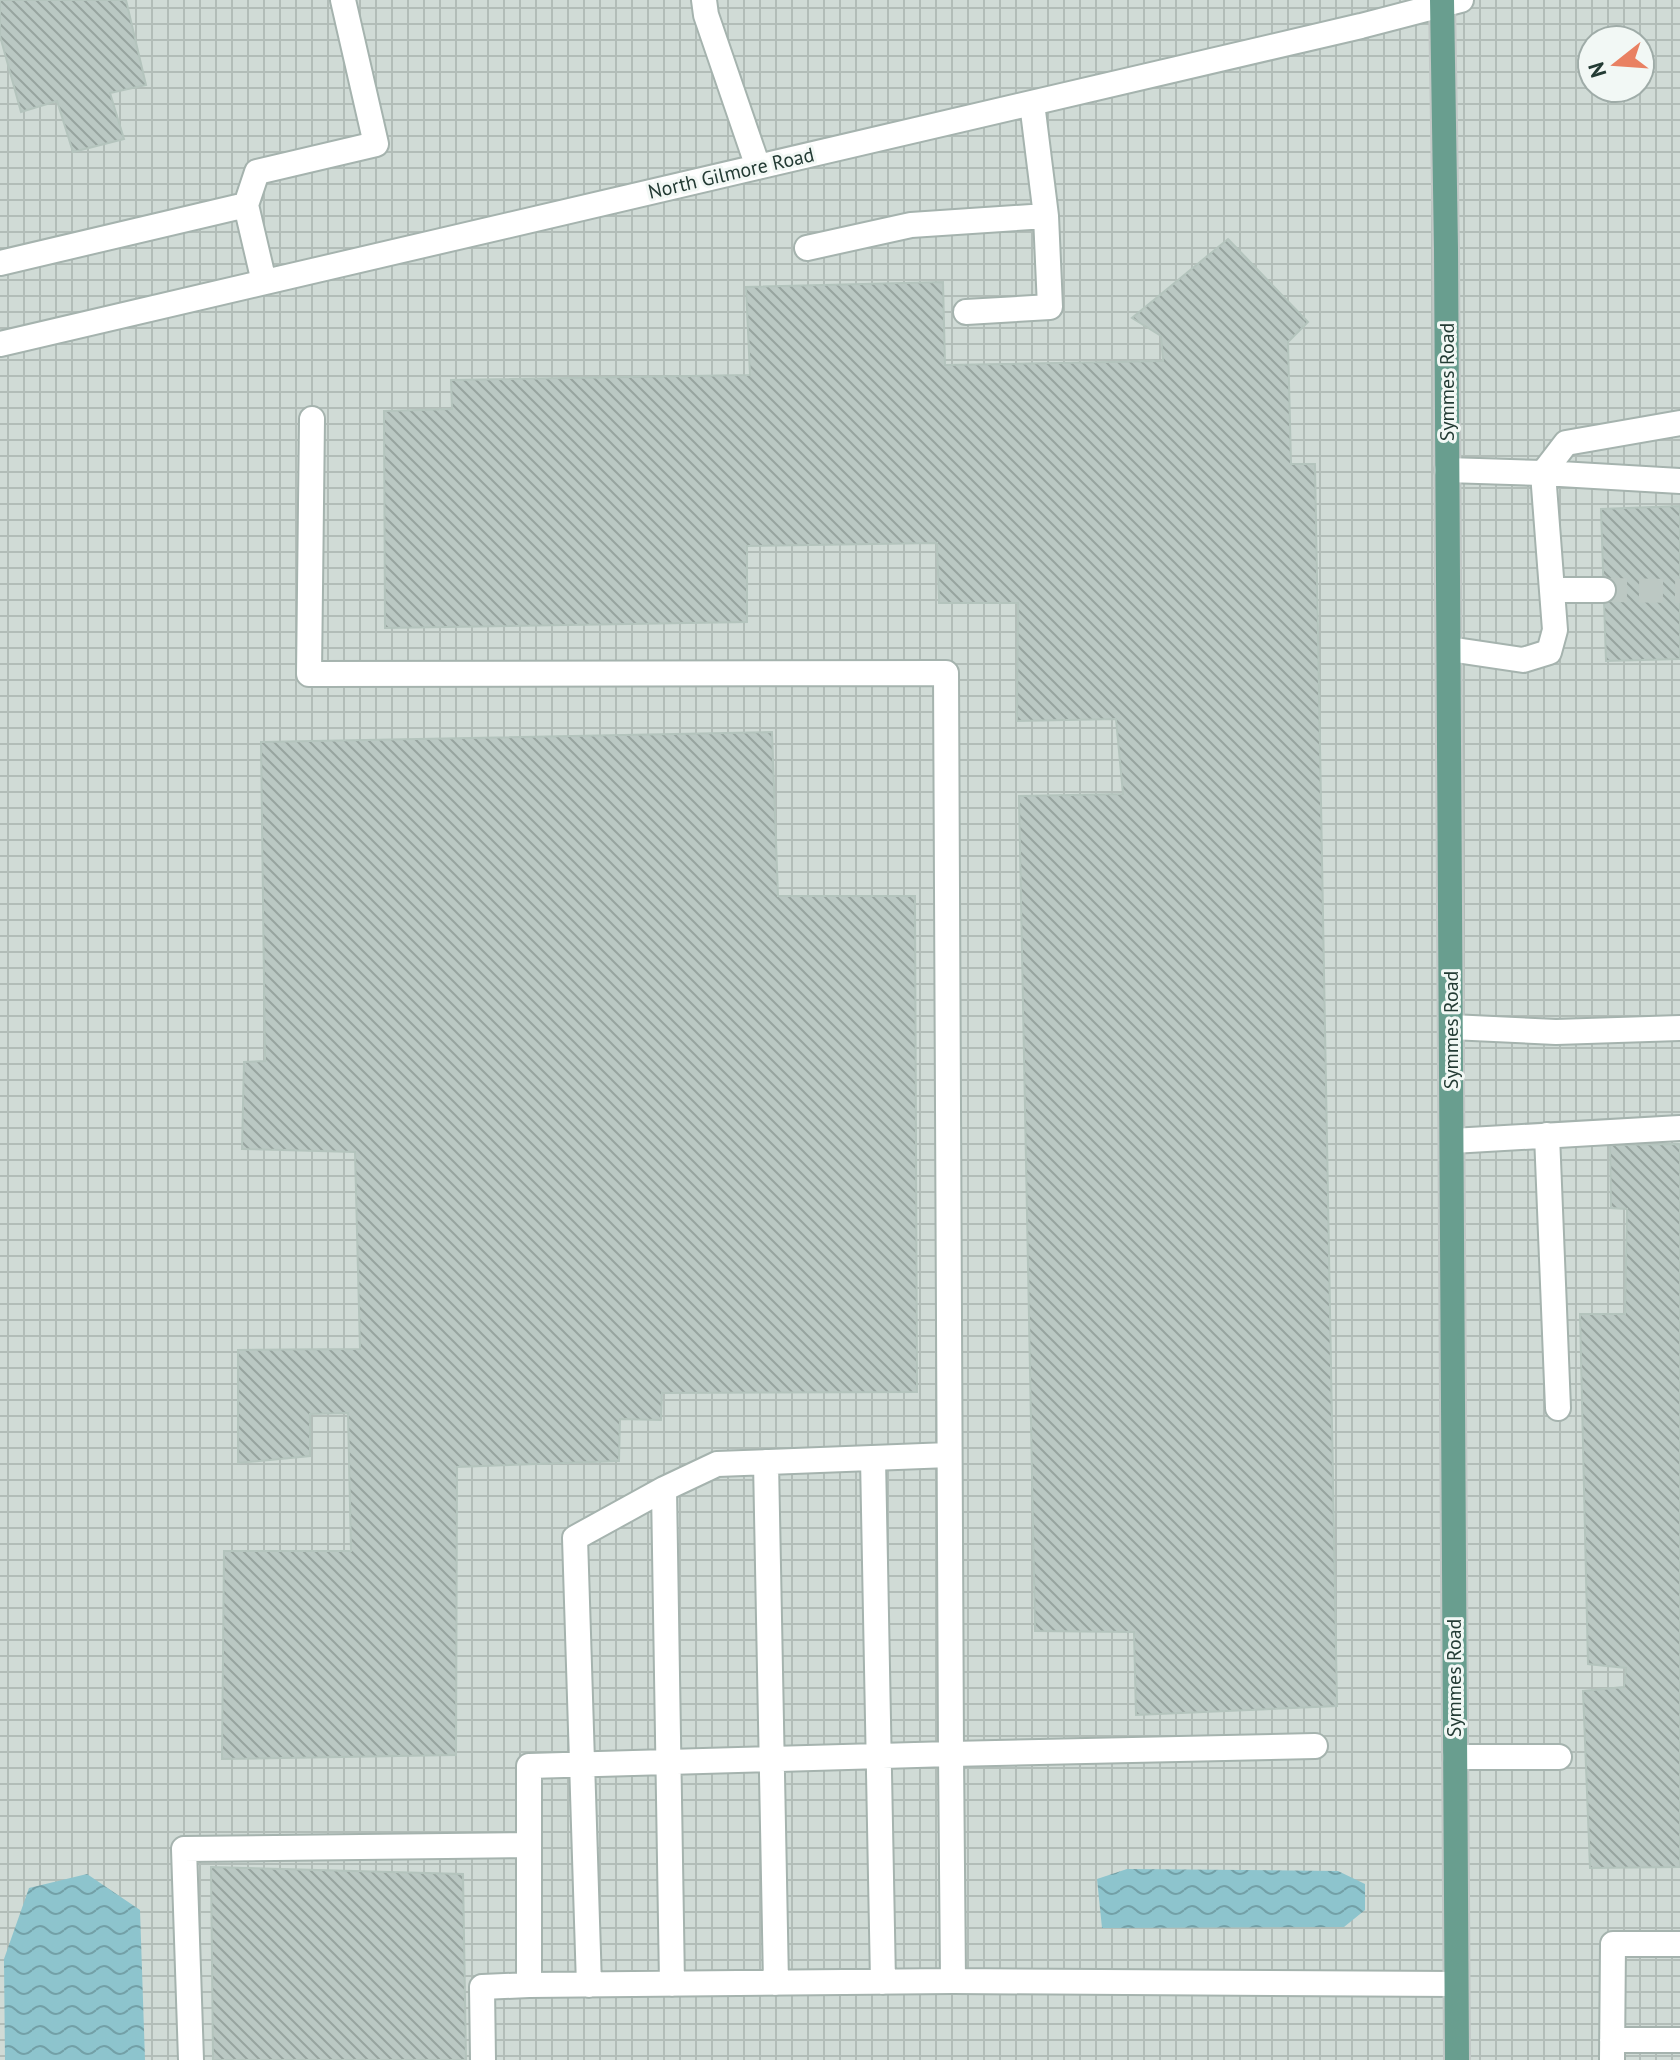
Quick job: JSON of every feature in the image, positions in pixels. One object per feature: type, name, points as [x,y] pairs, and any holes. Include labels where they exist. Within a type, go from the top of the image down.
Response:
[{"type":"main road","name":"Symmes Road","points":[[1449,1],[1445,75],[1457,2060]]},
{"type":"street","points":[[264,282],[246,205],[257,172],[376,144],[343,0]]},
{"type":"street","points":[[704,0],[706,15],[758,167]]},
{"type":"street","name":"North Gilmore Road","points":[[0,344],[1346,30],[1449,1]]},
{"type":"street","points":[[966,312],[1050,307],[1046,216],[1032,103]]},
{"type":"street","points":[[0,263],[246,205]]},
{"type":"street","points":[[807,248],[911,225],[1046,216]]},
{"type":"street","points":[[312,419],[309,674],[946,673],[953,1981]]},
{"type":"street","points":[[1449,649],[1523,660],[1549,652],[1555,630],[1543,473],[1566,443],[1680,423]]},
{"type":"street","points":[[1447,470],[1680,481]]},
{"type":"street","points":[[1552,590],[1603,590]]},
{"type":"street","points":[[1451,1027],[1556,1032],[1680,1028]]},
{"type":"street","points":[[1452,1141],[1680,1128]]},
{"type":"street","points":[[1547,1135],[1558,1408]]},
{"type":"street","points":[[589,1985],[575,1538],[717,1464],[949,1455]]},
{"type":"street","points":[[873,1458],[883,1982]]},
{"type":"street","points":[[766,1462],[776,1983]]},
{"type":"street","points":[[664,1489],[672,1984]]},
{"type":"street","points":[[529,1985],[529,1766],[1315,1746]]},
{"type":"street","points":[[1455,1757],[1559,1757]]},
{"type":"street","points":[[191,2060],[184,1849],[529,1845]]},
{"type":"street","points":[[1680,1944],[1613,1944],[1612,2050],[1680,2040]]},
{"type":"street","points":[[483,2060],[482,1987],[953,1981],[1456,1984]]},
{"type":"shaded area","points":[[0,0],[1680,0],[1680,2060],[0,2060]]},
{"type":"water","points":[[1127,1869],[1338,1871],[1365,1884],[1365,1910],[1344,1927],[1102,1928],[1097,1879]]},
{"type":"water","points":[[87,1874],[140,1910],[145,2060],[5,2060],[4,1959],[29,1888]]},
{"type":"building","points":[[0,0],[126,0],[146,85],[110,93],[124,139],[73,152],[57,101],[21,112],[0,36]]},
{"type":"building","points":[[1228,239],[1308,322],[1288,342],[1291,464],[1315,464],[1337,1706],[1136,1715],[1134,1632],[1035,1631],[1019,796],[1123,794],[1116,719],[1017,721],[1018,603],[939,603],[937,543],[747,546],[747,622],[385,628],[384,411],[452,409],[451,380],[750,375],[746,287],[943,282],[945,365],[1163,361],[1161,336],[1132,318]]},
{"type":"building","points":[[1680,506],[1680,659],[1606,661],[1601,509]]},
{"type":"building","points":[[772,732],[778,896],[915,896],[917,1392],[662,1393],[661,1420],[620,1419],[619,1461],[457,1467],[456,1755],[222,1759],[224,1551],[351,1551],[348,1413],[310,1414],[310,1456],[238,1463],[238,1350],[360,1349],[355,1152],[242,1149],[244,1062],[265,1061],[261,742]]},
{"type":"building","points":[[1680,1144],[1680,1867],[1590,1868],[1583,1691],[1624,1687],[1626,1668],[1588,1664],[1580,1314],[1625,1314],[1627,1209],[1611,1208],[1610,1145]]},
{"type":"building","points":[[211,1867],[463,1874],[466,2060],[213,2060]]},
{"type":"tunnel","points":[[1603,590],[1680,591]]}]
